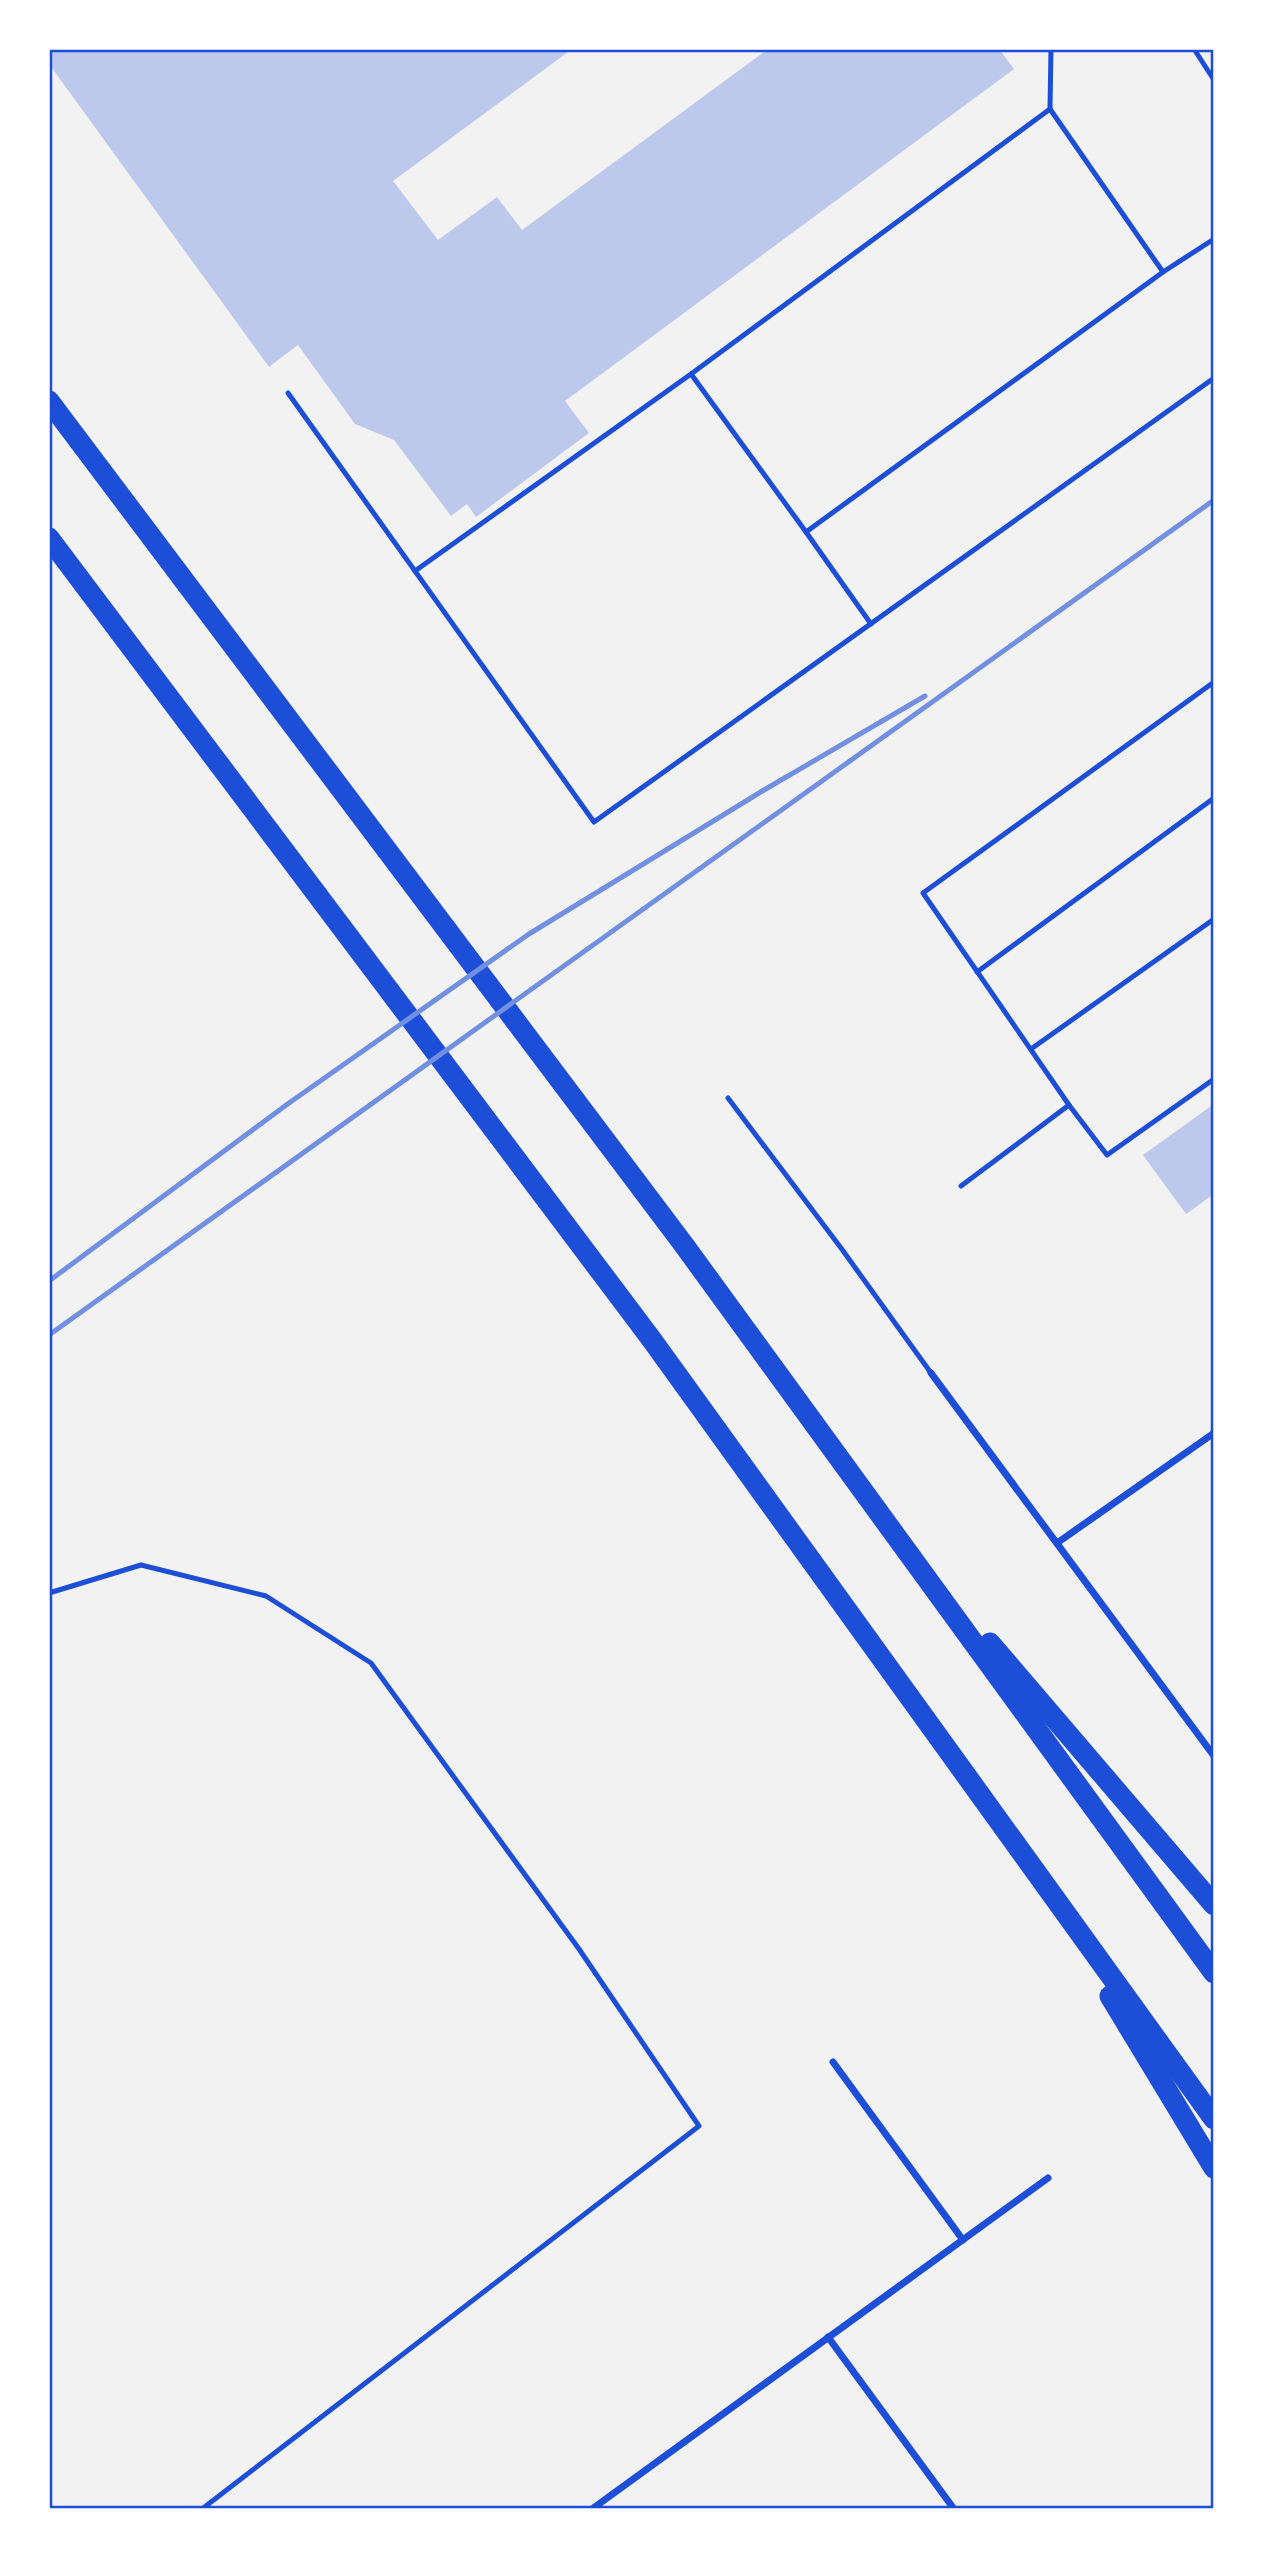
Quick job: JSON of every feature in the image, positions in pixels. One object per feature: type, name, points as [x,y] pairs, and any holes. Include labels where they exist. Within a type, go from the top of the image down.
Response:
[{"type":"highway","points":[[49,401],[684,1245],[1214,1973]]},
{"type":"highway","points":[[49,538],[652,1340],[1214,2119]]},
{"type":"highway","points":[[851,1473],[1030,1691],[1214,1905]]},
{"type":"highway","points":[[997,1816],[1112,1998],[1214,2168]]},
{"type":"street","points":[[931,1373],[1214,1756]]},
{"type":"street","points":[[1057,1543],[1214,1433]]},
{"type":"street","points":[[833,2062],[963,2240]]},
{"type":"street","points":[[592,2509],[1048,2178]]},
{"type":"street","points":[[828,2337],[954,2509]]},
{"type":"lane","points":[[1051,49],[1050,109],[1163,272]]},
{"type":"lane","points":[[1194,49],[1214,80]]},
{"type":"lane","points":[[415,571],[691,374],[1050,109]]},
{"type":"lane","points":[[806,533],[1163,272],[1214,239]]},
{"type":"lane","points":[[691,374],[872,624]]},
{"type":"lane","points":[[288,393],[594,822],[1214,378]]},
{"type":"lane","points":[[1214,682],[923,893],[1069,1105],[1107,1155],[1214,1079]]},
{"type":"lane","points":[[977,972],[1214,798]]},
{"type":"lane","points":[[1031,1049],[1214,919]]},
{"type":"lane","points":[[728,1098],[931,1373]]},
{"type":"lane","points":[[961,1186],[1069,1105]]},
{"type":"lane","points":[[49,1593],[141,1565],[265,1596],[371,1663],[579,1949],[699,2126],[202,2509]]},
{"type":"building","points":[[49,49],[572,49],[393,181],[438,240],[497,197],[522,230],[768,49],[999,49],[1014,69],[565,401],[589,433],[476,517],[467,504],[451,516],[394,440],[355,424],[298,345],[269,367],[49,64]]},
{"type":"building","points":[[1214,1104],[1214,1194],[1186,1214],[1143,1155]]},
{"type":"railway","points":[[49,1335],[1214,500]]},
{"type":"railway","points":[[49,1281],[289,1103],[529,934],[764,790],[925,696]]}]
